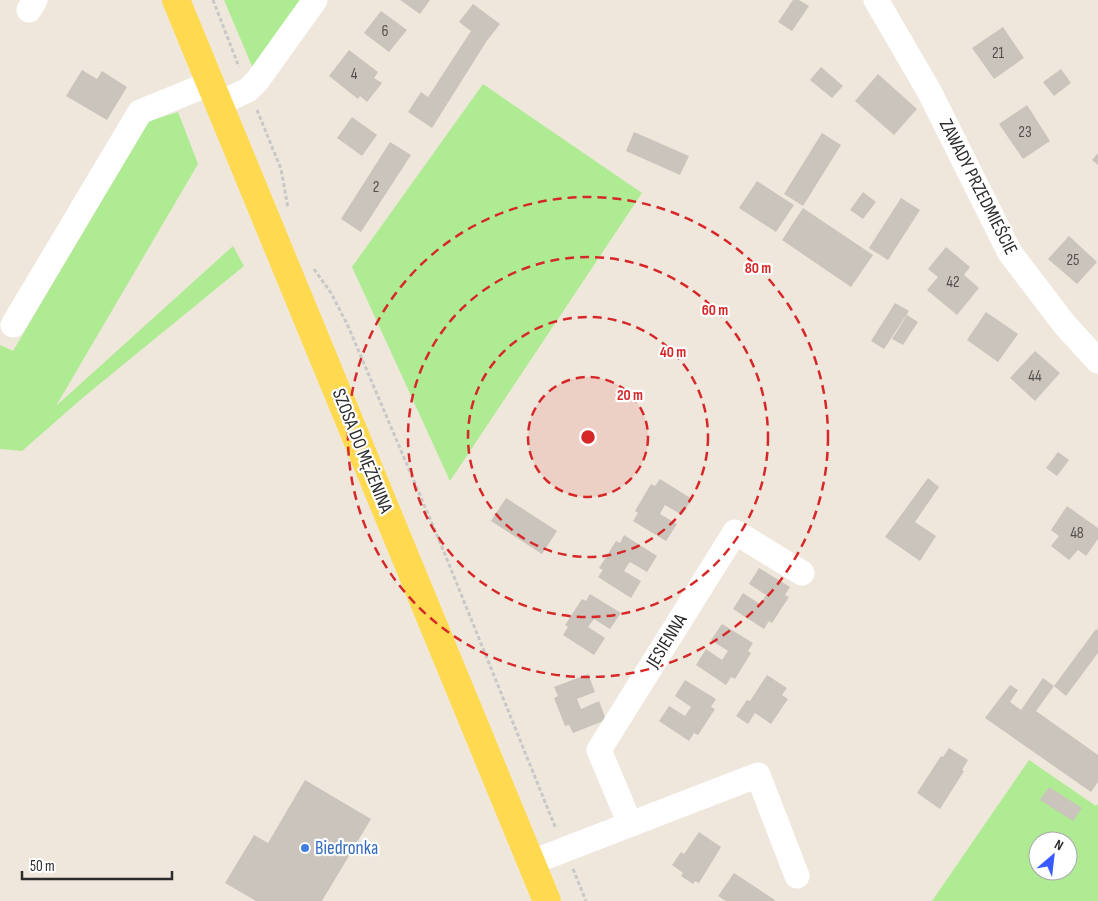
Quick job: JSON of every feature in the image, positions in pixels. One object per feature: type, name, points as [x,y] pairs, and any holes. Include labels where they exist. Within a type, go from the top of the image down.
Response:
[{"type":"main road","name":"SZOSA DO MĘŻENINA","points":[[176,0],[547,901]]},
{"type":"street","points":[[13,325],[140,112],[215,93],[248,90],[257,82],[315,0]]},
{"type":"street","name":"ZAWADY PRZEDMIEŚCIE","points":[[876,0],[929,92],[1010,253],[1065,325],[1098,361]]},
{"type":"street","name":"JESIENNA","points":[[630,824],[599,750],[735,532],[802,574]]},
{"type":"street","points":[[530,863],[758,775],[797,876]]},
{"type":"path","points":[[213,0],[281,168],[289,211]]},
{"type":"path","points":[[312,266],[332,293],[348,326],[442,547],[586,901]]},
{"type":"green space","points":[[224,0],[302,0],[254,71]]},
{"type":"green space","points":[[483,84],[642,193],[450,481],[352,267]]},
{"type":"green space","points":[[178,112],[198,164],[56,406],[233,246],[244,266],[86,395],[22,451],[0,449],[0,345],[13,351],[149,121]]},
{"type":"green space","points":[[1029,760],[1096,806],[1098,804],[1098,901],[932,901]]},
{"type":"building","points":[[400,0],[430,0],[420,14]]},
{"type":"building","points":[[793,0],[799,0],[809,6],[792,31],[778,22]]},
{"type":"building","points":[[473,4],[500,24],[486,42],[432,128],[408,112],[421,92],[428,97],[471,31],[459,22]]},
{"type":"building","points":[[381,11],[407,30],[389,52],[364,33]]},
{"type":"building","points":[[1003,27],[1024,58],[994,79],[972,48]]},
{"type":"building","points":[[349,50],[378,72],[374,78],[382,83],[367,102],[360,96],[358,99],[329,76]]},
{"type":"building","points":[[821,67],[843,86],[832,98],[810,80]]},
{"type":"building","points":[[1061,69],[1071,83],[1054,96],[1043,82]]},
{"type":"building","points":[[82,70],[97,79],[102,71],[127,87],[107,120],[66,96]]},
{"type":"building","points":[[878,74],[917,109],[894,135],[855,101]]},
{"type":"building","points":[[1027,105],[1050,141],[1023,159],[999,124]]},
{"type":"building","points":[[352,117],[377,135],[362,156],[337,138]]},
{"type":"building","points":[[634,132],[689,156],[680,175],[626,151]]},
{"type":"building","points":[[822,133],[841,145],[803,206],[784,194]]},
{"type":"building","points":[[390,142],[411,155],[361,232],[341,219]]},
{"type":"building","points":[[1098,153],[1098,165],[1092,160]]},
{"type":"building","points":[[757,181],[794,205],[776,232],[739,208]]},
{"type":"building","points":[[863,192],[876,202],[863,219],[850,210]]},
{"type":"building","points":[[901,198],[920,210],[888,260],[869,248]]},
{"type":"building","points":[[803,208],[873,255],[851,287],[782,240]]},
{"type":"building","points":[[1069,236],[1097,262],[1077,284],[1048,259]]},
{"type":"building","points":[[946,247],[970,267],[964,275],[979,288],[957,315],[927,290],[938,277],[928,269]]},
{"type":"building","points":[[895,303],[909,311],[884,349],[871,341]]},
{"type":"building","points":[[986,312],[1018,334],[998,362],[967,340]]},
{"type":"building","points":[[907,315],[918,322],[903,345],[892,339]]},
{"type":"building","points":[[1035,351],[1060,373],[1035,401],[1010,378]]},
{"type":"building","points":[[1058,452],[1069,460],[1057,476],[1046,468]]},
{"type":"building","points":[[928,478],[939,487],[915,522],[936,536],[920,561],[885,537]]},
{"type":"building","points":[[660,479],[692,499],[682,515],[665,505],[660,514],[677,524],[666,541],[633,521],[638,513],[635,511],[651,484],[655,486]]},
{"type":"building","points":[[506,498],[557,531],[542,554],[491,521]]},
{"type":"building","points":[[1067,506],[1098,528],[1098,539],[1086,556],[1078,550],[1069,560],[1051,546],[1059,536],[1051,530]]},
{"type":"building","points":[[624,535],[657,556],[647,572],[630,562],[627,566],[624,571],[641,581],[631,598],[598,577],[603,570],[599,568],[616,541],[620,543]]},
{"type":"building","points":[[759,568],[790,587],[785,595],[789,597],[772,623],[769,621],[764,629],[733,609],[743,593],[760,604],[766,595],[749,584]]},
{"type":"building","points":[[590,594],[621,613],[610,629],[594,619],[588,627],[605,638],[594,655],[563,635],[568,627],[565,625],[582,599],[586,601]]},
{"type":"building","points":[[722,624],[753,643],[748,651],[751,653],[735,679],[731,677],[726,685],[696,665],[706,649],[722,660],[728,651],[711,640]]},
{"type":"building","points":[[1096,629],[1098,630],[1098,653],[1066,696],[1054,686]]},
{"type":"building","points":[[588,674],[595,692],[577,699],[581,709],[599,701],[606,720],[573,733],[569,725],[565,726],[554,698],[558,696],[554,687]]},
{"type":"building","points":[[767,675],[787,688],[782,695],[788,699],[771,724],[755,713],[748,724],[736,716],[747,700],[750,701]]},
{"type":"building","points":[[1043,678],[1054,686],[1036,711],[1098,755],[1098,782],[1091,792],[985,718],[1010,685],[1018,690],[1010,702],[1021,710]]},
{"type":"building","points":[[685,680],[716,699],[711,707],[715,709],[698,735],[694,733],[689,741],[659,721],[669,706],[685,716],[691,707],[675,696]]},
{"type":"building","points":[[949,748],[968,760],[962,770],[964,771],[940,809],[917,793],[941,756],[943,757]]},
{"type":"building","points":[[305,780],[371,819],[322,901],[256,901],[225,883],[254,835],[268,843]]},
{"type":"building","points":[[1049,787],[1082,808],[1073,821],[1040,800]]},
{"type":"building","points":[[699,832],[721,847],[699,883],[695,881],[693,884],[681,876],[683,873],[672,865],[681,852],[684,854]]},
{"type":"building","points":[[734,873],[775,900],[726,901],[718,896]]},
{"type":"place","name":"Biedronka","points":[[305,848]]}]
